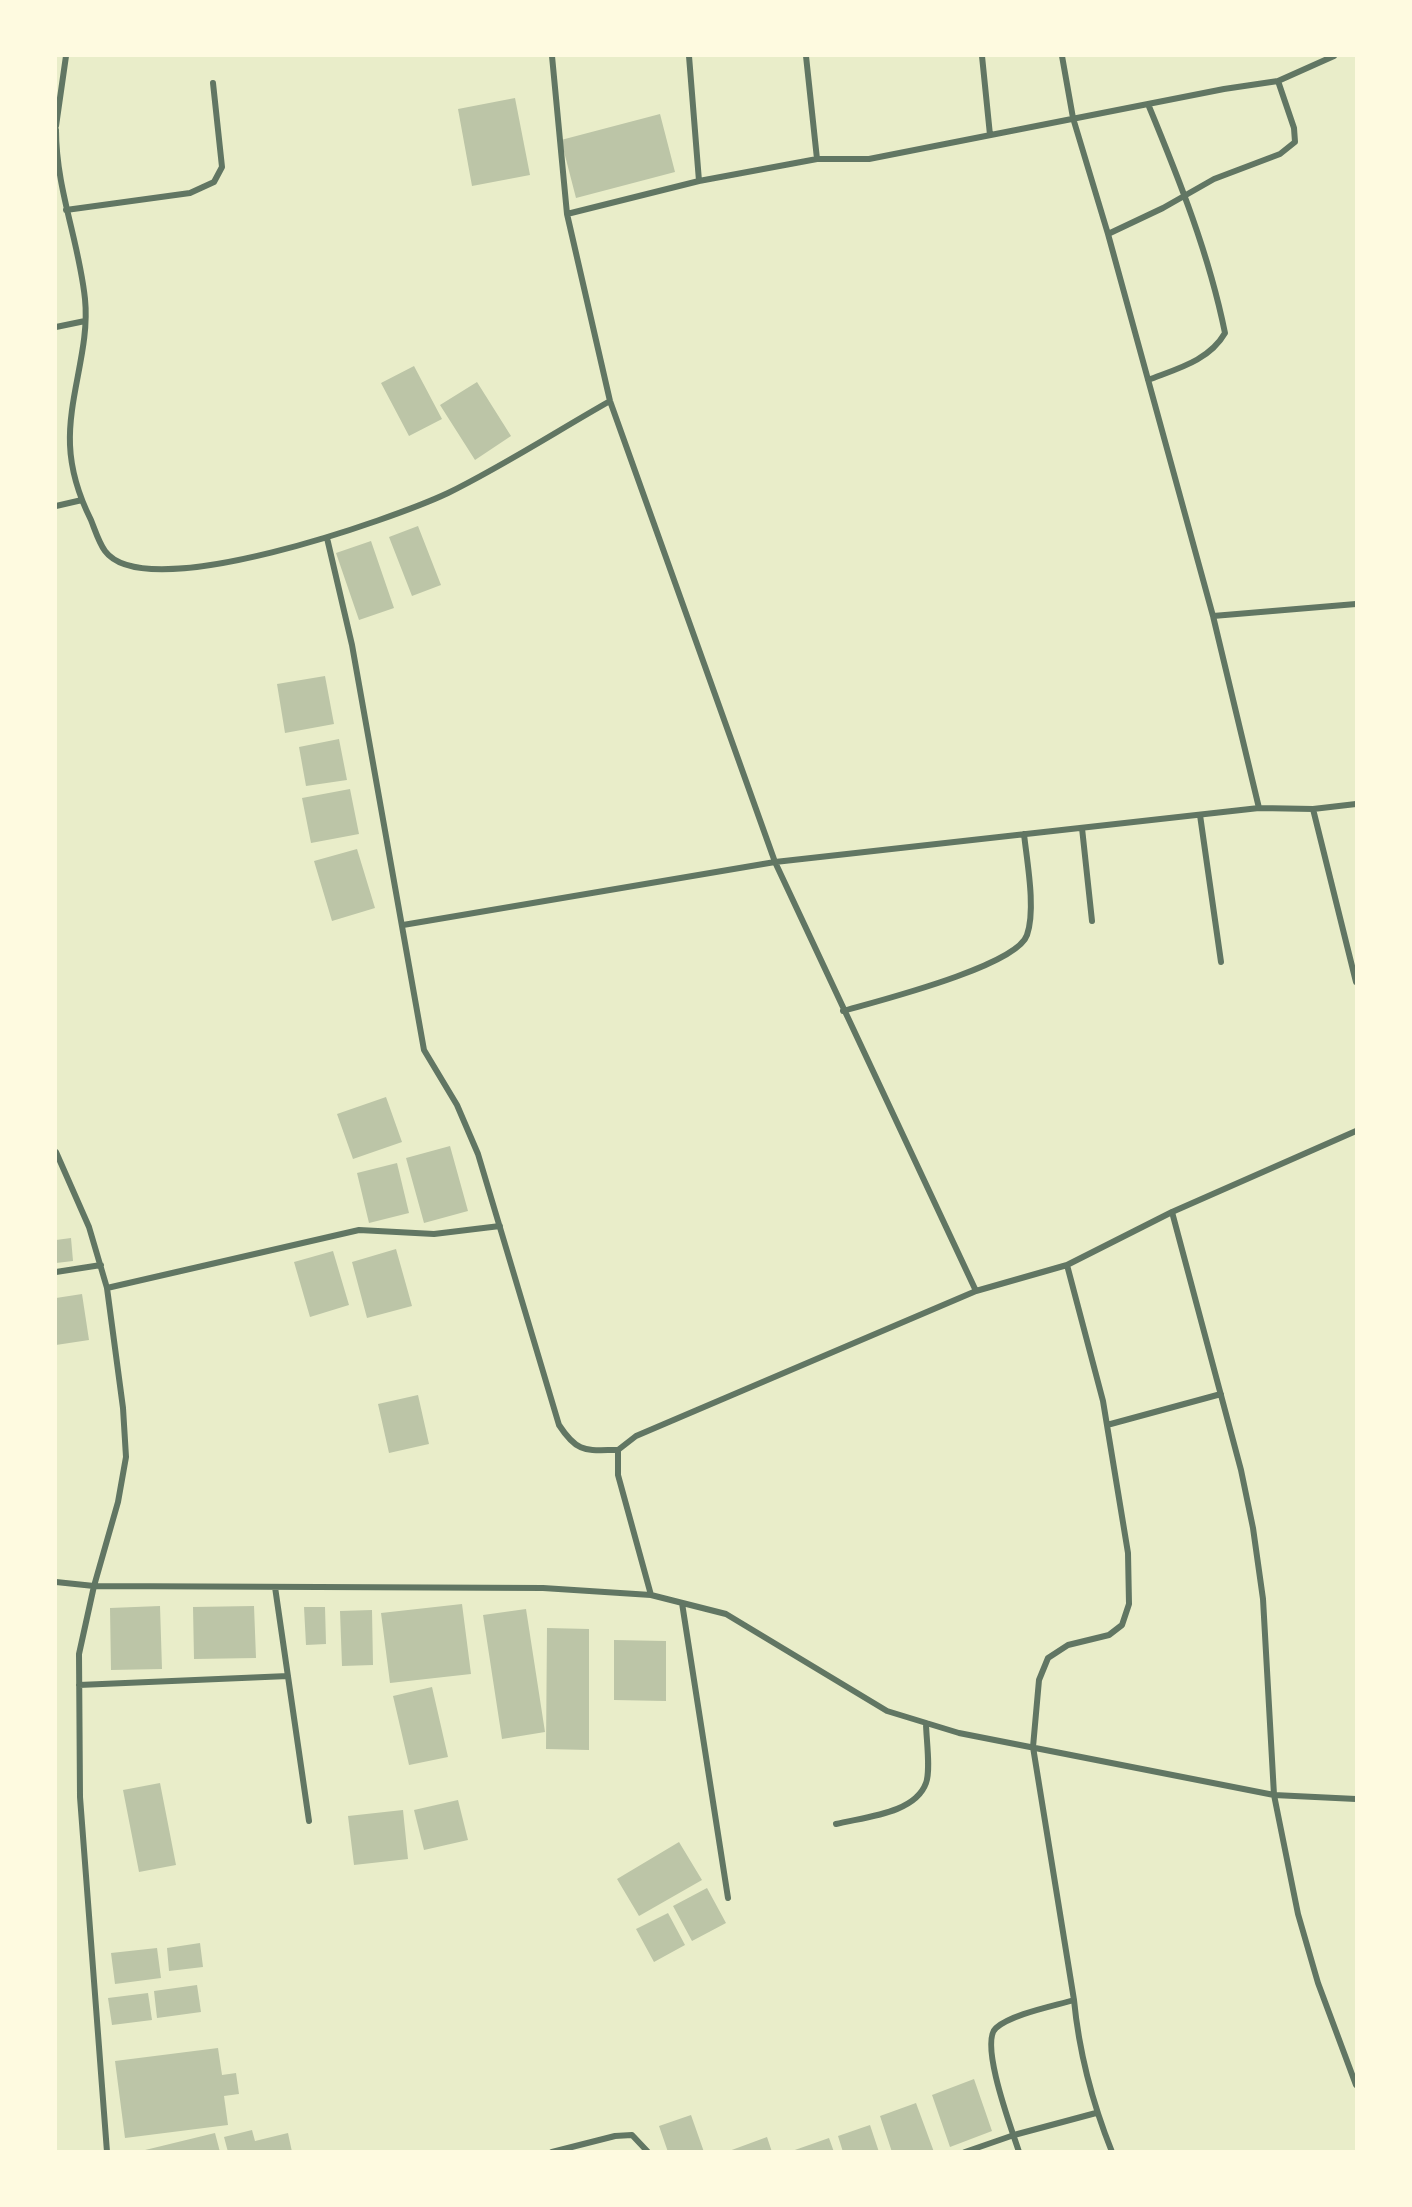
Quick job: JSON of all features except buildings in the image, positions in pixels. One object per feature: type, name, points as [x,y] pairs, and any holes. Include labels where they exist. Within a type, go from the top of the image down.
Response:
[{"type":"street","points":[[66,56],[56,128],[56,152],[85,298],[85,340],[72,413],[70,447],[82,501],[106,553],[124,563],[152,569],[189,569],[251,557],[327,538],[447,493],[610,401]]},
{"type":"street","points":[[552,56],[567,214],[610,401],[775,862],[976,1291]]},
{"type":"street","points":[[689,56],[699,181]]},
{"type":"street","points":[[806,56],[817,159]]},
{"type":"street","points":[[982,56],[990,135]]},
{"type":"street","points":[[1062,56],[1073,118],[1108,234],[1213,616],[1259,808]]},
{"type":"street","points":[[567,214],[699,181],[817,159],[869,159],[1073,118],[1278,81],[1334,56]]},
{"type":"street","points":[[1108,234],[1186,195],[1214,178],[1280,154],[1295,142],[1294,128],[1278,81]]},
{"type":"street","points":[[66,210],[190,193],[214,182],[222,167],[213,83]]},
{"type":"street","points":[[1148,104],[1186,195],[1218,301],[1225,333],[1218,345],[1196,361],[1148,380]]},
{"type":"street","points":[[56,327],[85,321]]},
{"type":"street","points":[[56,506],[82,501]]},
{"type":"street","points":[[327,538],[352,645],[403,925],[415,1010],[424,1050],[457,1105],[478,1154],[560,1425],[571,1443],[586,1450],[618,1450],[636,1436],[976,1291],[1067,1265],[1172,1212],[1356,1131]]},
{"type":"street","points":[[1213,616],[1356,604]]},
{"type":"street","points":[[403,925],[775,862],[1259,808],[1313,809],[1356,804]]},
{"type":"street","points":[[1313,809],[1356,982]]},
{"type":"street","points":[[1200,815],[1221,962]]},
{"type":"street","points":[[1082,828],[1092,921]]},
{"type":"street","points":[[843,1011],[983,968],[1016,950],[1027,937],[1030,922],[1024,834]]},
{"type":"street","points":[[56,1152],[89,1227],[107,1288],[123,1408],[126,1457],[118,1502],[94,1586],[80,1654],[79,1685],[80,1797],[107,2151]]},
{"type":"street","points":[[1172,1212],[1221,1394],[1253,1528],[1263,1599],[1274,1795],[1304,1937],[1318,1983],[1356,2085]]},
{"type":"street","points":[[107,1288],[359,1230],[434,1234],[500,1226]]},
{"type":"street","points":[[56,1272],[101,1265]]},
{"type":"street","points":[[1067,1265],[1107,1425],[1128,1553],[1129,1604],[1122,1625],[1109,1635],[1068,1645],[1048,1658],[1038,1680],[1033,1747],[1078,2037],[1096,2113],[1112,2151]]},
{"type":"street","points":[[1107,1425],[1221,1394]]},
{"type":"street","points":[[618,1450],[618,1475],[651,1595]]},
{"type":"street","points":[[56,1582],[94,1586],[543,1588],[651,1595],[726,1614],[887,1711],[926,1723],[959,1732],[1274,1795],[1346,1796],[1356,1799]]},
{"type":"street","points":[[275,1587],[309,1821]]},
{"type":"street","points":[[682,1603],[728,1898]]},
{"type":"street","points":[[79,1685],[288,1676]]},
{"type":"street","points":[[836,1824],[901,1808],[920,1795],[927,1782],[926,1723]]},
{"type":"street","points":[[1019,2151],[996,2078],[990,2038],[994,2029],[1006,2022],[1074,2000]]},
{"type":"street","points":[[965,2151],[1096,2113]]},
{"type":"street","points":[[552,2151],[615,2136],[632,2135],[648,2151]]}]
